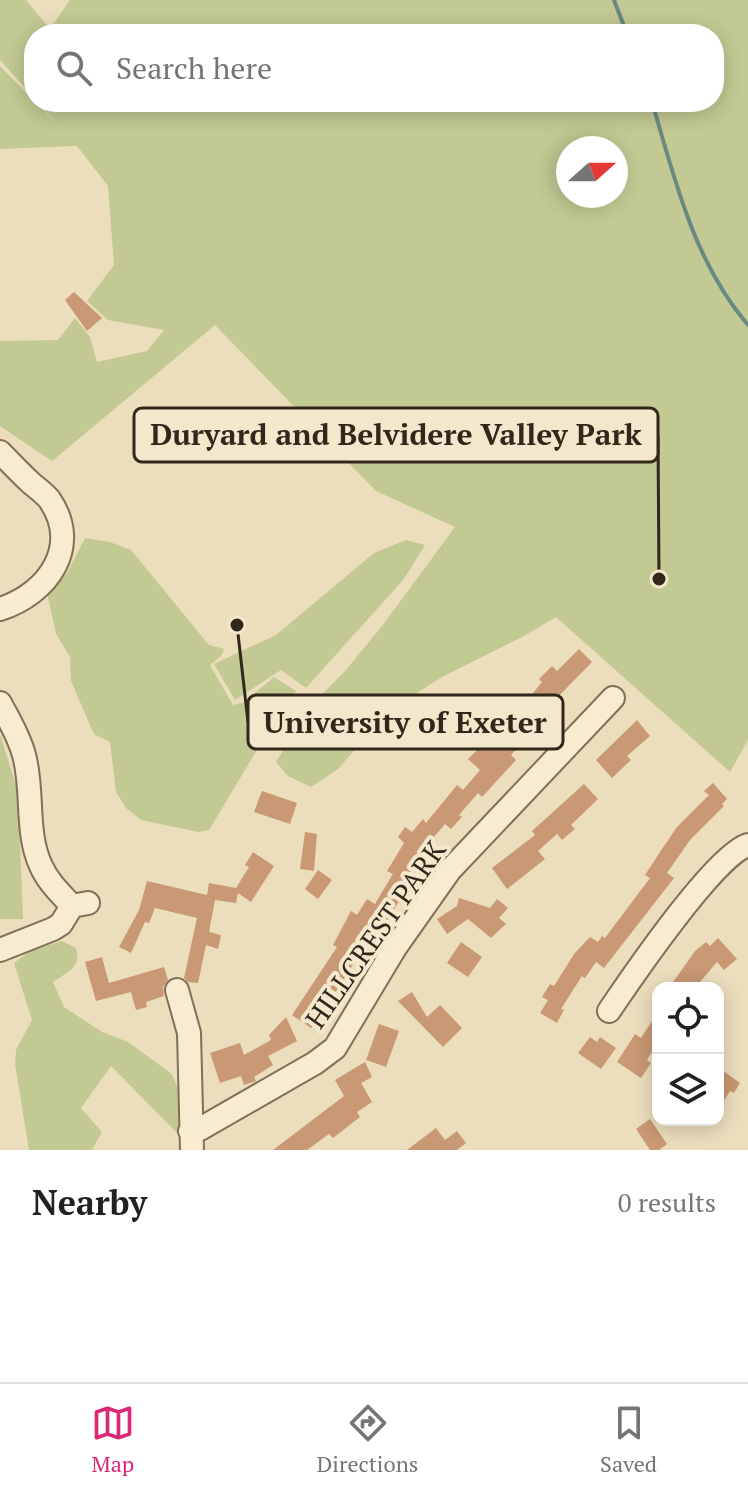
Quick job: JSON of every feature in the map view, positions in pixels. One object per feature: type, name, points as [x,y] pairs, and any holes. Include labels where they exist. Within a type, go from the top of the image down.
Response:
[{"type":"street","points":[[0,452],[47,496],[61,522],[63,533],[57,560],[46,580],[26,599],[0,609]]},
{"type":"street","name":"HILLCREST PARK","points":[[191,1141],[200,1129],[315,1063],[335,1048],[395,948],[450,870],[613,698]]},
{"type":"street","points":[[0,703],[24,752],[39,863],[55,887],[80,904],[53,929],[0,950]]},
{"type":"street","points":[[608,1010],[724,860],[738,848],[748,845]]},
{"type":"street","points":[[177,990],[189,1033],[191,1141]]},
{"type":"green space","points":[[0,0],[26,0],[46,24],[24,24],[24,87],[0,60]]},
{"type":"green space","points":[[70,0],[748,0],[748,740],[730,772],[556,617],[442,677],[387,712],[338,769],[311,787],[288,776],[276,762],[309,708],[382,626],[455,527],[376,491],[215,325],[52,461],[0,426],[0,341],[58,340],[75,318],[90,337],[97,362],[147,351],[164,330],[108,320],[87,301],[114,265],[108,186],[77,146],[0,149],[0,66],[24,90],[24,112],[45,112],[55,122],[46,112],[724,112],[724,24],[53,24]]},
{"type":"green space","points":[[85,538],[110,542],[131,550],[209,645],[224,649],[210,665],[233,705],[244,702],[274,677],[296,691],[209,830],[199,832],[141,820],[126,808],[116,792],[110,742],[94,734],[71,681],[70,657],[56,634],[47,593],[67,573]]},
{"type":"green space","points":[[406,540],[425,545],[404,579],[306,688],[281,670],[235,700],[214,664],[276,635],[374,553]]},
{"type":"green space","points":[[0,734],[18,792],[23,919],[0,919]]},
{"type":"green space","points":[[62,941],[76,948],[77,955],[72,968],[53,982],[64,1007],[102,1032],[128,1042],[172,1074],[183,1102],[184,1140],[111,1066],[81,1108],[102,1132],[92,1150],[29,1150],[15,1064],[16,1050],[32,1020],[14,963],[30,951]]},
{"type":"building","points":[[74,292],[102,318],[87,331],[65,300]]},
{"type":"building","points":[[579,649],[592,662],[546,709],[553,715],[545,725],[541,722],[511,755],[516,760],[482,797],[478,793],[451,829],[445,824],[428,844],[431,847],[410,872],[415,875],[383,927],[378,924],[336,992],[331,989],[315,1014],[319,1017],[311,1028],[292,1015],[337,947],[333,945],[351,911],[357,915],[367,899],[375,904],[393,874],[387,871],[404,843],[398,837],[405,827],[412,832],[423,819],[426,823],[457,785],[463,790],[480,770],[468,759],[480,747],[483,750],[503,728],[512,737],[532,712],[523,705],[542,682],[539,679],[552,666],[557,671]]},
{"type":"building","points":[[637,720],[650,736],[627,756],[631,760],[612,778],[596,760]]},
{"type":"building","points":[[713,783],[727,799],[722,804],[724,806],[690,840],[667,873],[674,878],[604,968],[596,962],[585,978],[582,976],[561,1009],[564,1010],[557,1023],[540,1013],[548,1000],[542,997],[550,984],[554,986],[574,954],[590,937],[598,942],[602,936],[605,938],[650,878],[645,875],[677,827],[709,795],[704,791]]},
{"type":"building","points":[[584,784],[598,799],[571,825],[575,829],[562,840],[557,834],[538,851],[545,859],[507,889],[492,868],[535,835],[532,831]]},
{"type":"building","points":[[262,791],[297,803],[290,824],[254,812]]},
{"type":"building","points":[[305,832],[317,834],[314,871],[300,869]]},
{"type":"building","points":[[253,852],[274,866],[251,902],[238,893],[236,903],[215,900],[209,932],[221,935],[218,949],[206,945],[198,983],[188,982],[184,978],[197,918],[155,908],[131,953],[119,947],[139,910],[147,881],[207,895],[209,883],[236,888],[249,867],[245,865]]},
{"type":"building","points":[[318,870],[332,880],[318,899],[305,889]]},
{"type":"building","points":[[459,898],[490,908],[497,899],[508,908],[499,918],[506,924],[491,938],[468,919],[447,934],[437,919],[457,906]]},
{"type":"building","points":[[718,938],[737,959],[724,970],[717,962],[700,982],[673,982],[695,951],[706,942],[710,946]]},
{"type":"building","points":[[461,942],[482,957],[468,977],[447,963]]},
{"type":"building","points":[[102,957],[109,983],[164,967],[168,980],[163,987],[164,996],[146,1002],[147,1007],[136,1010],[131,992],[96,1001],[85,962]]},
{"type":"building","points":[[412,992],[427,1017],[440,1005],[462,1028],[443,1047],[398,1001]]},
{"type":"building","points":[[286,1017],[297,1041],[268,1056],[273,1065],[254,1077],[256,1081],[244,1085],[241,1076],[220,1083],[210,1053],[240,1043],[244,1055],[271,1040],[269,1035]]},
{"type":"building","points":[[652,1021],[652,1052],[647,1060],[651,1063],[641,1078],[617,1062],[635,1034],[641,1038]]},
{"type":"building","points":[[379,1024],[399,1031],[386,1067],[366,1060]]},
{"type":"building","points":[[590,1037],[597,1042],[600,1037],[616,1048],[601,1069],[578,1053]]},
{"type":"building","points":[[365,1062],[372,1077],[361,1083],[372,1102],[357,1112],[360,1117],[333,1138],[329,1134],[307,1150],[273,1150],[344,1096],[335,1080]]},
{"type":"building","points":[[724,1071],[740,1083],[734,1093],[730,1091],[724,1100]]},
{"type":"building","points":[[650,1119],[667,1144],[659,1150],[650,1150],[636,1129]]},
{"type":"building","points":[[436,1128],[445,1140],[457,1131],[466,1143],[457,1150],[407,1150]]},
{"type":"waterway","points":[[614,0],[623,24]]},
{"type":"waterway","points":[[655,112],[678,190],[700,247],[713,275],[748,325]]},
{"type":"place","name":"Duryard and Belvidere Valley Park","points":[[659,579]]},
{"type":"place","name":"University of Exeter","points":[[237,625]]}]
